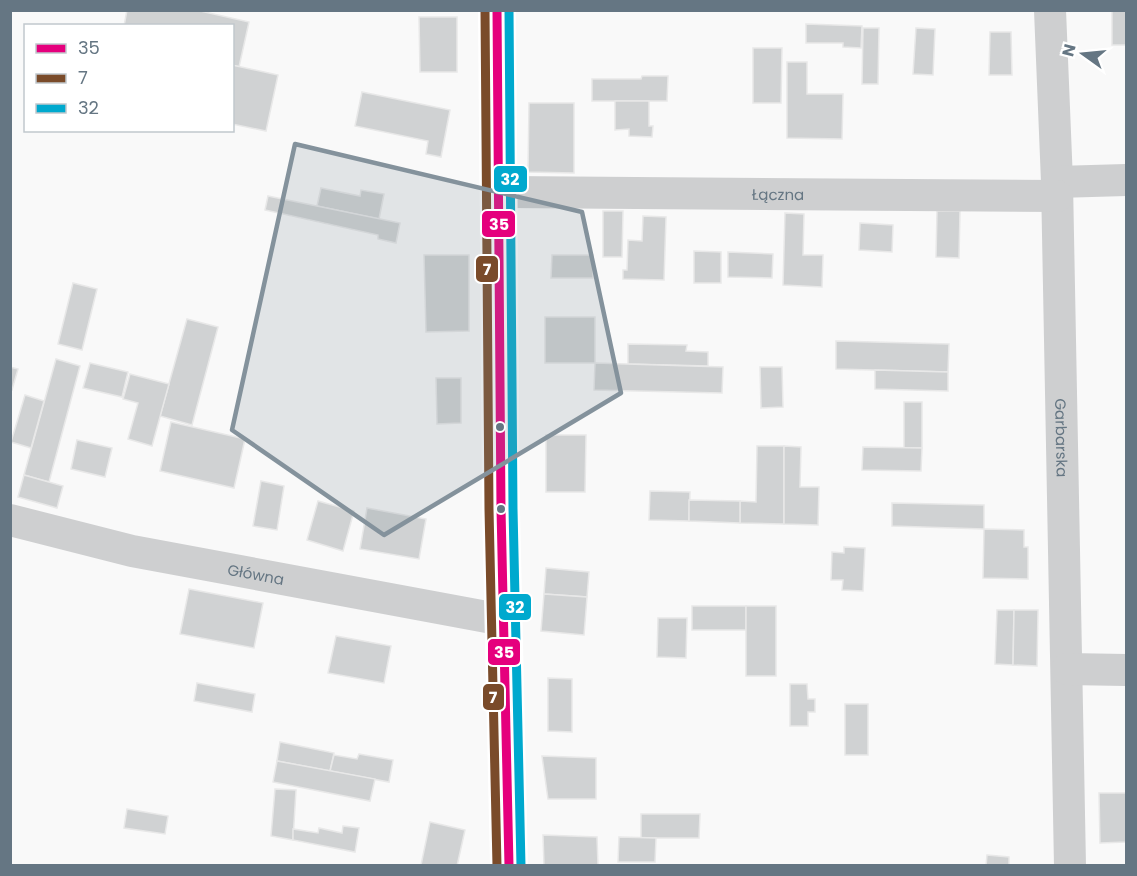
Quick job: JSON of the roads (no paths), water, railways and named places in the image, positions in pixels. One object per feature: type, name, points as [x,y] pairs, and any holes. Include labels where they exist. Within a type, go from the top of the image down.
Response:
[{"type":"street","points":[[497,10],[503,620],[509,866]]},
{"type":"street","name":"Garbarska","points":[[1050,10],[1057,189],[1070,866]]},
{"type":"street","name":"Łączna","points":[[499,192],[1057,189],[1126,180]]},
{"type":"street","name":"Główna","points":[[10,520],[132,551],[503,620]]},
{"type":"street","points":[[1067,669],[1126,670]]}]
